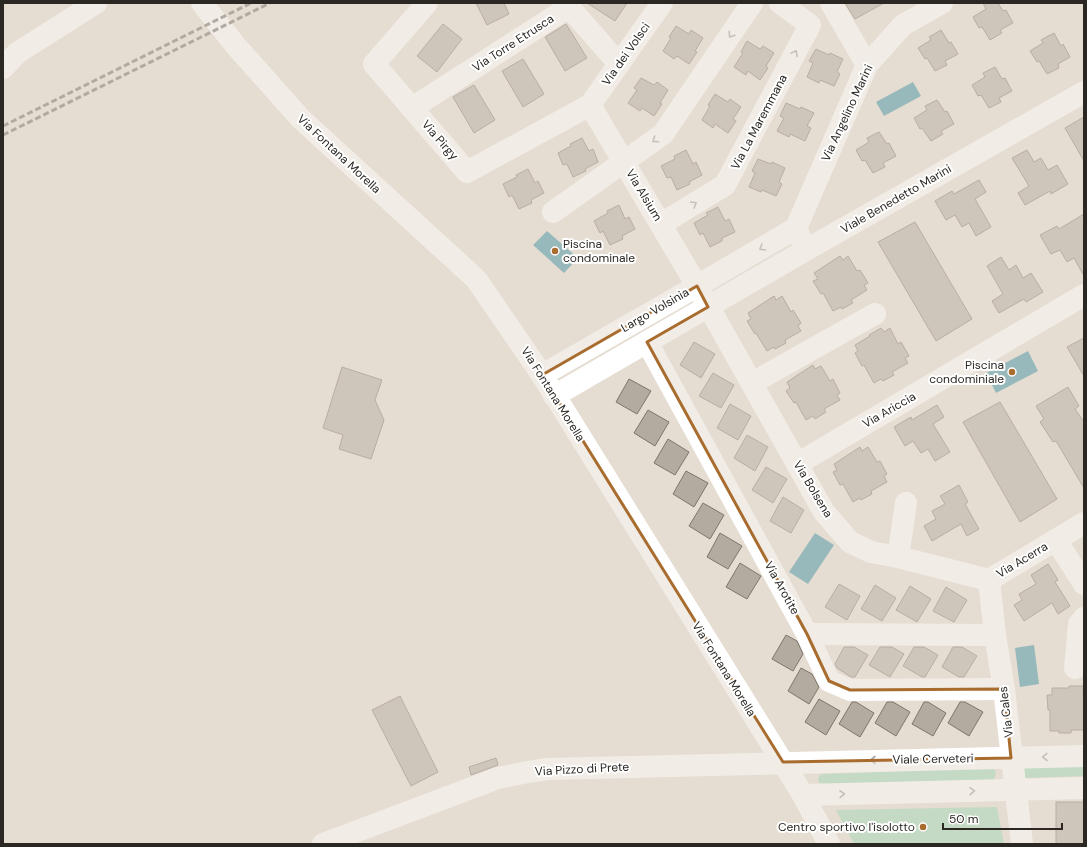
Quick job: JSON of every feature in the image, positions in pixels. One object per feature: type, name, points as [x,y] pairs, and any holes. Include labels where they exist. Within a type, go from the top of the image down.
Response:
[{"type":"street","points":[[3,68],[17,52],[96,3]]},
{"type":"street","name":"Via Pirgy","points":[[427,3],[374,64],[467,172],[590,104]]},
{"type":"street","name":"Via dei Volsci","points":[[590,104],[662,3]]},
{"type":"street","points":[[554,212],[623,161],[663,134],[752,3]]},
{"type":"street","name":"Via La Maremmana","points":[[661,224],[725,185],[810,25],[780,3]]},
{"type":"street","points":[[831,3],[867,65]]},
{"type":"street","name":"Via Angelino Marini","points":[[796,228],[867,65],[903,25],[942,3]]},
{"type":"street","name":"Via Torre Etrusca","points":[[412,108],[569,7],[619,64]]},
{"type":"street","name":"Via Fontana Morella","points":[[206,8],[236,46],[301,119],[476,279],[542,376],[783,762],[803,795],[829,844]]},
{"type":"street","name":"Viale Benedetto Marini","points":[[708,307],[1084,92]]},
{"type":"street","name":"Via Alsium","points":[[590,104],[697,286]]},
{"type":"street","points":[[697,286],[796,228],[806,250]]},
{"type":"street","name":"Largo Volsinia","points":[[542,376],[697,286],[708,307],[554,396]]},
{"type":"street","name":"Via Ariccia","points":[[797,464],[1084,295]]},
{"type":"street","name":"Via Bolsena","points":[[708,307],[824,512],[850,542],[871,552],[898,557],[989,580]]},
{"type":"street","points":[[752,383],[875,314]]},
{"type":"street","name":"Via Arotite","points":[[647,342],[807,634],[829,681],[850,690],[1004,689]]},
{"type":"street","points":[[898,557],[906,503]]},
{"type":"street","name":"Via Acerra","points":[[989,580],[1084,523]]},
{"type":"street","name":"Via Acerra","points":[[1056,540],[1084,584]]},
{"type":"street","name":"Via Cales","points":[[989,580],[995,635],[1004,689],[1022,844]]},
{"type":"street","points":[[1076,668],[1079,624],[1084,618]]},
{"type":"street","points":[[807,634],[995,635]]},
{"type":"street","name":"Viale Cerveteri","points":[[783,762],[1084,756]]},
{"type":"street","name":"Via Pizzo di Prete","points":[[322,844],[498,778],[528,772],[548,769],[783,762]]},
{"type":"street","points":[[803,795],[1084,788]]},
{"type":"highlighted area","points":[[697,286],[708,307],[647,342],[807,634],[829,681],[850,690],[1004,689],[1011,758],[783,762],[542,375]]},
{"type":"green space","points":[[1084,764],[1084,776],[1025,778],[1023,769],[1024,767]]},
{"type":"green space","points":[[993,768],[996,772],[994,780],[820,784],[818,780],[819,776],[822,774]]},
{"type":"green space","name":"Centro sportivo l'isolotto","points":[[997,807],[1004,844],[854,844],[836,810]]},
{"type":"water","points":[[913,82],[921,96],[884,116],[876,102]]},
{"type":"water","name":"Piscina condominale","points":[[547,231],[578,258],[564,273],[533,245]]},
{"type":"water","name":"Piscina condominiale","points":[[1028,351],[1038,371],[996,393],[986,373]]},
{"type":"water","points":[[815,533],[834,545],[808,584],[789,572]]},
{"type":"water","points":[[1034,645],[1039,684],[1020,687],[1015,648]]},
{"type":"building","points":[[476,3],[504,3],[509,14],[487,25]]},
{"type":"building","points":[[587,3],[627,3],[615,21]]},
{"type":"building","points":[[845,3],[884,3],[855,19]]},
{"type":"building","points":[[983,3],[998,3],[1003,11],[1006,10],[1013,23],[1000,30],[1002,33],[990,40],[982,27],[979,28],[973,17],[986,9]]},
{"type":"building","points":[[443,24],[462,39],[437,72],[417,56]]},
{"type":"building","points":[[566,24],[587,58],[565,71],[545,37]]},
{"type":"building","points":[[676,26],[689,34],[691,30],[703,38],[695,51],[697,52],[689,64],[677,56],[674,59],[663,51]]},
{"type":"building","points":[[941,30],[949,43],[951,42],[958,54],[945,61],[947,65],[935,71],[927,58],[925,59],[918,48],[931,40],[929,37]]},
{"type":"building","points":[[1054,33],[1061,46],[1063,44],[1070,57],[1058,64],[1059,68],[1047,74],[1039,61],[1037,62],[1030,51],[1043,43],[1041,40]]},
{"type":"building","points":[[747,41],[760,49],[763,46],[774,53],[766,66],[768,68],[760,80],[748,71],[746,75],[734,67],[743,53],[741,52]]},
{"type":"building","points":[[816,49],[843,59],[837,72],[840,74],[834,86],[820,80],[819,83],[807,77],[813,63],[809,61]]},
{"type":"building","points":[[523,59],[544,94],[523,107],[502,71]]},
{"type":"building","points":[[995,67],[1002,79],[1005,78],[1012,91],[999,98],[1001,102],[989,108],[981,95],[978,96],[972,85],[985,77],[983,73]]},
{"type":"building","points":[[641,78],[654,85],[657,82],[668,90],[660,103],[662,104],[654,116],[642,108],[640,111],[628,103],[637,90],[634,88]]},
{"type":"building","points":[[474,85],[495,120],[474,133],[453,97]]},
{"type":"building","points":[[715,94],[728,102],[730,99],[741,107],[733,119],[736,121],[728,133],[715,124],[713,128],[702,120],[710,106],[708,105]]},
{"type":"building","points":[[937,100],[945,112],[947,111],[954,124],[941,131],[943,134],[931,141],[922,128],[920,129],[914,118],[927,110],[925,106]]},
{"type":"building","points":[[786,103],[800,109],[801,107],[814,113],[807,126],[811,128],[805,141],[790,134],[789,137],[777,131],[784,118],[780,116]]},
{"type":"building","points":[[1084,117],[1084,161],[1065,128]]},
{"type":"building","points":[[879,132],[887,144],[889,143],[896,156],[883,163],[885,167],[873,173],[865,160],[862,161],[856,150],[869,142],[867,138]]},
{"type":"building","points":[[582,138],[589,151],[593,149],[598,162],[585,169],[586,171],[573,177],[567,164],[563,165],[558,153],[571,146],[570,144]]},
{"type":"building","points":[[686,150],[693,164],[696,162],[702,175],[689,182],[690,184],[677,190],[671,177],[667,178],[661,166],[675,159],[674,156]]},
{"type":"building","points":[[1027,150],[1034,162],[1041,158],[1048,170],[1057,165],[1068,184],[1051,194],[1050,191],[1025,205],[1018,193],[1029,186],[1012,158]]},
{"type":"building","points":[[758,159],[771,164],[772,162],[785,168],[779,182],[782,184],[776,196],[762,190],[761,192],[749,187],[755,173],[752,171]]},
{"type":"building","points":[[528,169],[535,183],[538,181],[544,193],[531,200],[532,203],[519,209],[512,195],[509,197],[503,184],[517,177],[516,175]]},
{"type":"building","points":[[979,180],[986,192],[975,199],[991,227],[976,236],[969,223],[962,227],[955,215],[946,220],[935,201],[952,191],[954,194]]},
{"type":"building","points":[[619,205],[625,219],[629,217],[635,229],[622,236],[623,239],[610,245],[603,231],[600,233],[594,221],[608,213],[607,211]]},
{"type":"building","points":[[718,207],[725,221],[729,219],[735,232],[722,238],[722,241],[710,247],[703,233],[700,235],[694,223],[708,215],[706,213]]},
{"type":"building","points":[[1084,214],[1084,276],[1074,258],[1067,262],[1060,250],[1051,254],[1040,235],[1057,226],[1059,229]]},
{"type":"building","points":[[915,222],[972,319],[936,341],[878,242]]},
{"type":"building","points":[[840,256],[843,260],[848,256],[857,271],[860,270],[868,283],[864,285],[867,290],[851,300],[853,303],[842,309],[841,307],[833,311],[823,293],[821,294],[813,281],[818,279],[814,273]]},
{"type":"building","points":[[1001,257],[1009,270],[1016,265],[1023,278],[1031,273],[1043,292],[1026,302],[1024,299],[999,313],[992,301],[1003,294],[987,266]]},
{"type":"building","points":[[774,296],[776,300],[782,296],[791,312],[793,310],[801,323],[798,326],[801,331],[785,340],[786,343],[775,349],[774,347],[767,351],[747,321],[751,319],[748,313]]},
{"type":"building","points":[[881,328],[884,332],[890,328],[898,344],[901,342],[909,356],[905,358],[908,363],[892,372],[894,375],[883,381],[881,379],[874,383],[855,353],[858,351],[855,345]]},
{"type":"building","points":[[1084,338],[1084,376],[1067,347]]},
{"type":"building","points":[[694,342],[715,354],[701,378],[680,365]]},
{"type":"building","points":[[813,365],[815,369],[821,366],[830,381],[833,379],[840,393],[837,395],[840,400],[824,409],[826,412],[815,419],[813,416],[806,420],[796,402],[794,403],[786,391],[790,388],[787,382]]},
{"type":"building","points":[[342,367],[382,380],[375,400],[384,420],[371,459],[339,449],[343,435],[323,428]]},
{"type":"building","points":[[713,373],[734,385],[721,408],[699,396]]},
{"type":"building","points":[[629,379],[651,391],[637,414],[616,402]]},
{"type":"building","points":[[1068,387],[1079,406],[1075,409],[1084,422],[1084,488],[1056,441],[1053,442],[1040,422],[1044,419],[1036,406]]},
{"type":"building","points":[[1000,402],[1057,499],[1020,522],[963,422]]},
{"type":"building","points":[[730,404],[751,416],[738,440],[717,428]]},
{"type":"building","points":[[937,405],[944,417],[933,424],[950,452],[935,461],[928,449],[921,453],[913,441],[905,446],[894,427],[911,417],[912,420]]},
{"type":"building","points":[[648,410],[669,422],[655,446],[634,433]]},
{"type":"building","points":[[747,435],[768,447],[755,471],[734,458]]},
{"type":"building","points":[[668,439],[689,452],[675,475],[654,463]]},
{"type":"building","points":[[860,447],[862,451],[868,447],[877,462],[880,461],[887,474],[884,476],[887,482],[871,491],[872,494],[861,500],[860,498],[853,502],[843,484],[840,485],[833,472],[837,470],[834,464]]},
{"type":"building","points":[[766,467],[787,479],[773,503],[752,490]]},
{"type":"building","points":[[686,471],[708,483],[694,507],[673,494]]},
{"type":"building","points":[[959,485],[968,502],[965,504],[979,529],[967,536],[961,524],[932,541],[924,526],[936,519],[932,511],[945,504],[940,496]]},
{"type":"building","points":[[783,497],[804,510],[791,533],[770,521]]},
{"type":"building","points":[[703,503],[724,515],[710,539],[689,526]]},
{"type":"building","points":[[720,533],[742,546],[728,569],[707,557]]},
{"type":"building","points":[[740,563],[761,576],[747,599],[726,587]]},
{"type":"building","points":[[1048,564],[1058,580],[1055,582],[1070,606],[1058,614],[1052,603],[1024,621],[1014,605],[1022,600],[1019,594],[1036,584],[1031,575]]},
{"type":"building","points":[[839,584],[860,596],[847,620],[825,607]]},
{"type":"building","points":[[875,585],[896,598],[882,621],[861,609]]},
{"type":"building","points":[[910,586],[931,599],[917,622],[896,610]]},
{"type":"building","points":[[946,587],[967,600],[954,622],[933,611]]},
{"type":"building","points":[[786,635],[797,641],[803,654],[793,671],[772,659]]},
{"type":"building","points":[[844,647],[854,647],[868,655],[855,677],[851,677],[837,668],[835,664]]},
{"type":"building","points":[[880,647],[892,647],[904,654],[890,677],[869,665]]},
{"type":"building","points":[[914,647],[924,647],[938,655],[925,677],[922,677],[903,666]]},
{"type":"building","points":[[953,647],[962,647],[977,656],[964,677],[959,677],[942,667]]},
{"type":"building","points":[[801,668],[812,674],[819,687],[809,704],[788,691]]},
{"type":"building","points":[[1069,686],[1083,686],[1084,730],[1071,730],[1071,733],[1050,731],[1050,710],[1048,710],[1047,695],[1052,695],[1052,688],[1069,688]]},
{"type":"building","points":[[400,696],[438,772],[411,786],[372,710]]},
{"type":"building","points":[[819,699],[840,711],[826,735],[805,722]]},
{"type":"building","points":[[852,702],[856,702],[874,713],[860,737],[839,724]]},
{"type":"building","points":[[887,702],[893,702],[910,712],[896,736],[875,723]]},
{"type":"building","points":[[924,702],[928,702],[946,713],[933,736],[912,724]]},
{"type":"building","points":[[960,702],[965,702],[983,712],[969,736],[948,723]]},
{"type":"building","points":[[496,758],[498,765],[471,775],[469,767]]},
{"type":"building","points":[[1056,802],[1084,802],[1084,844],[1056,844]]},
{"type":"railway","points":[[3,126],[251,3]]},
{"type":"railway","points":[[3,135],[270,3]]},
{"type":"place","name":"Piscina condominale","points":[[555,251]]},
{"type":"place","name":"Piscina condominiale","points":[[1012,372]]},
{"type":"place","name":"Centro sportivo l'isolotto","points":[[923,827]]}]
